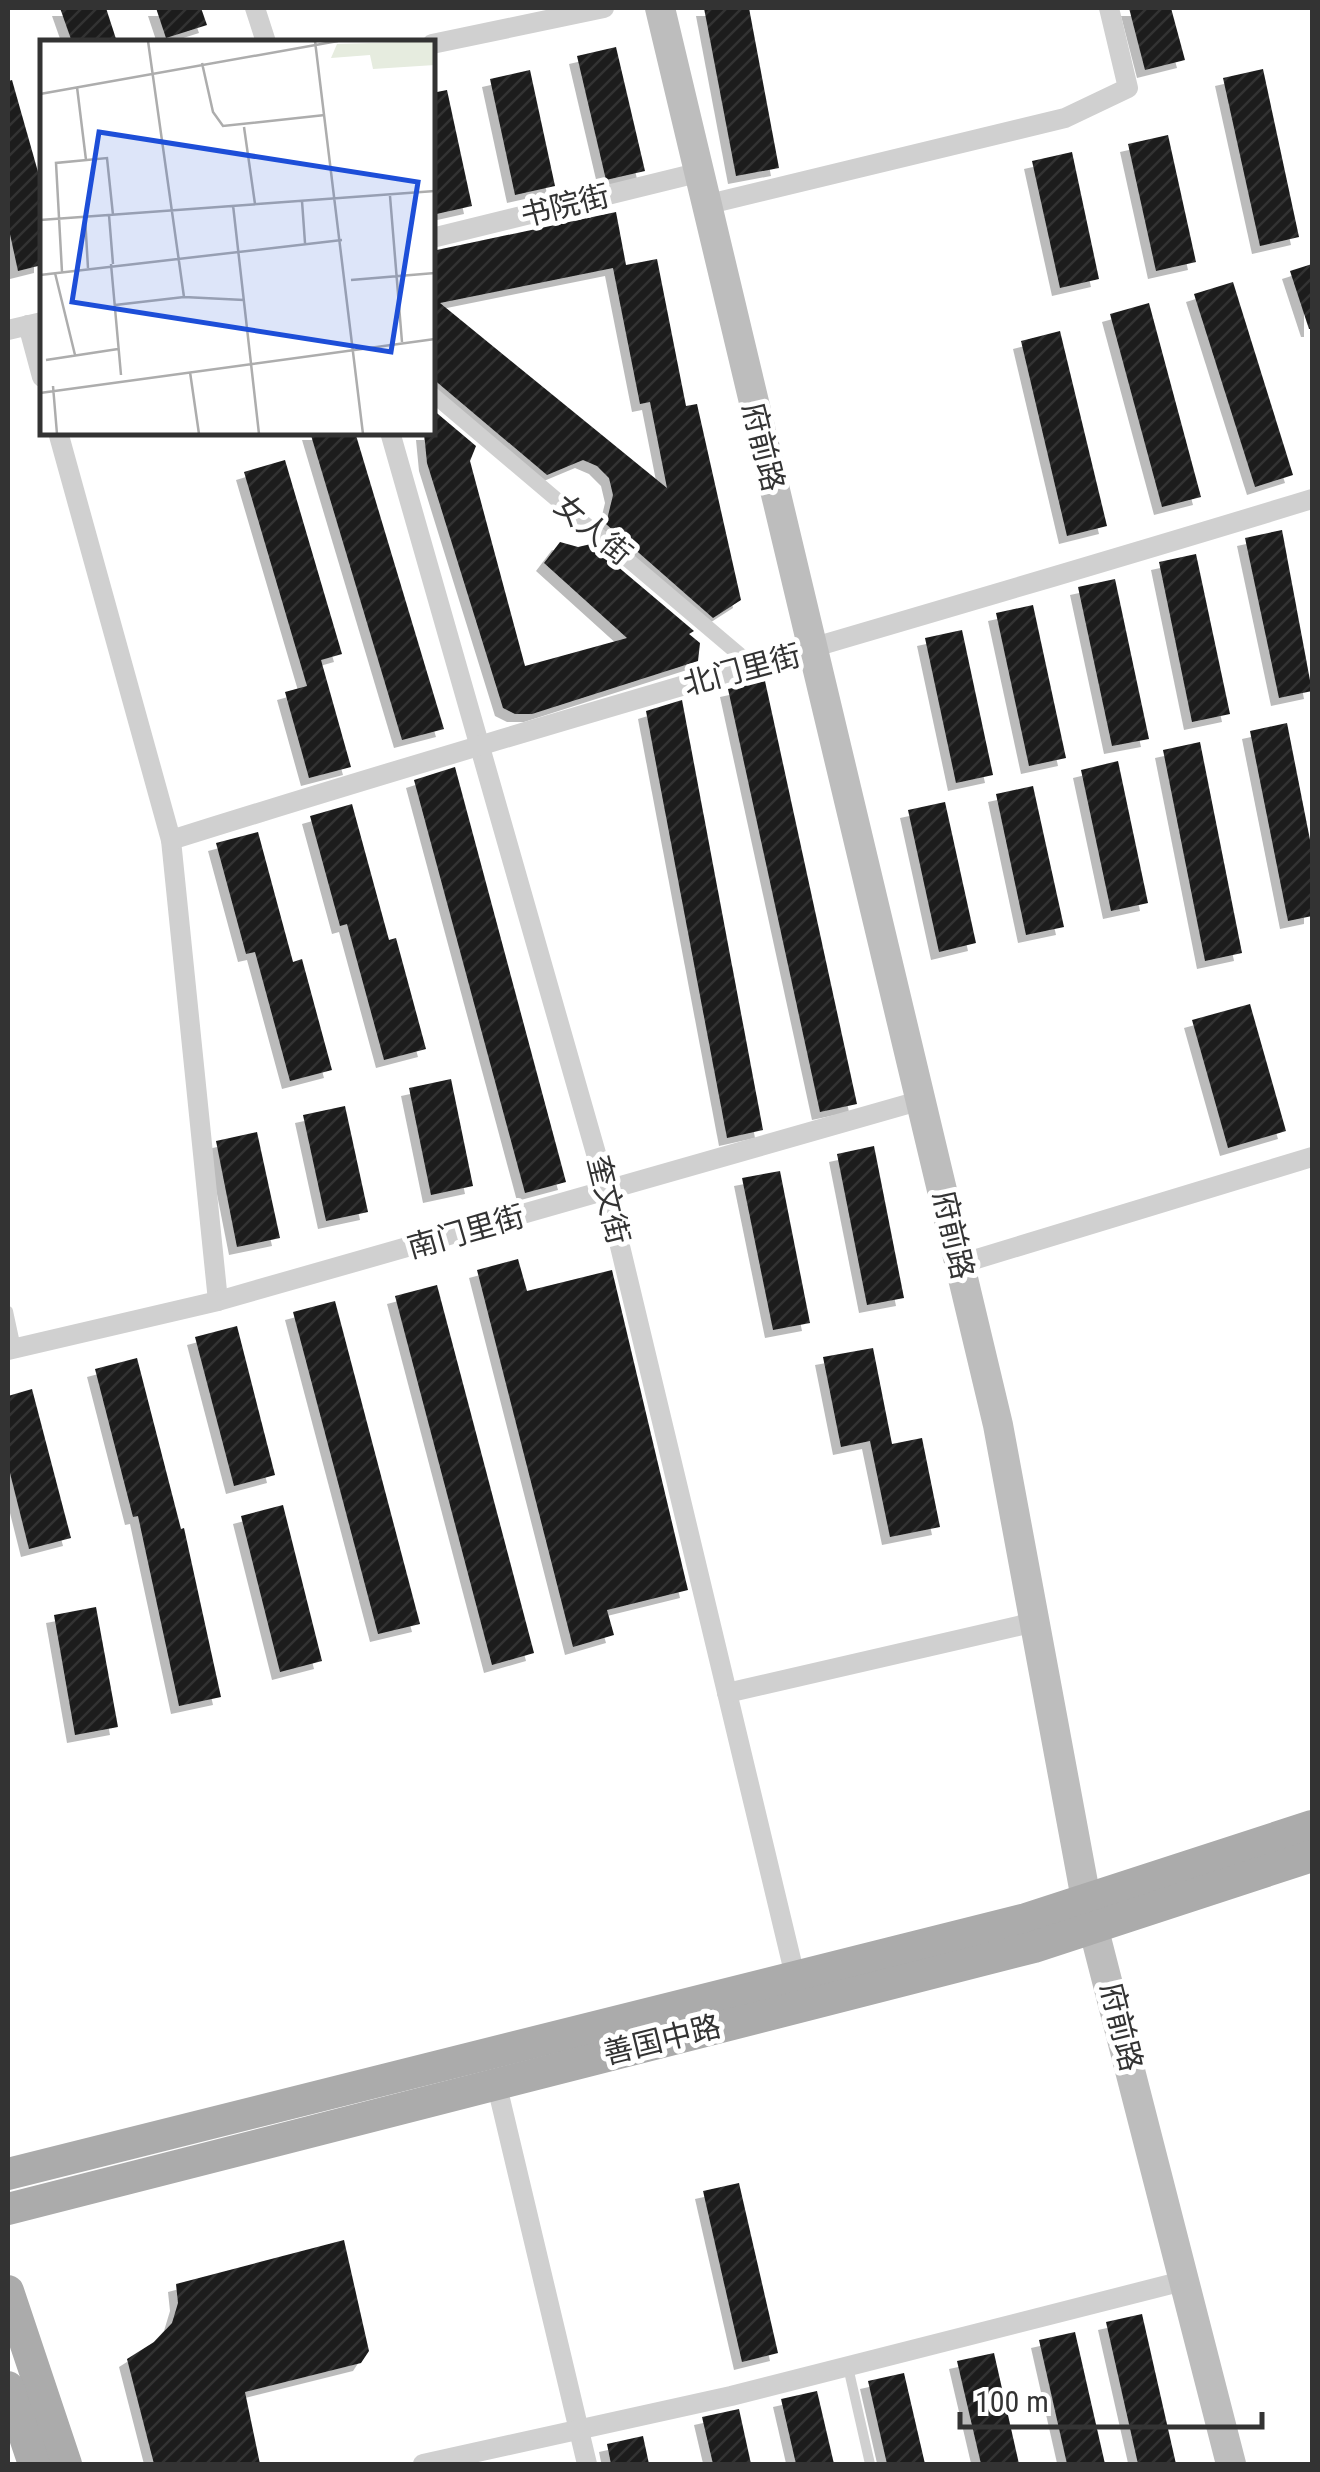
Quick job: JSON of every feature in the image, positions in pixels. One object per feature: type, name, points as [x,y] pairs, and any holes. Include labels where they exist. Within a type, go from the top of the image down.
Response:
[{"type":"main road","name":"府前路","points":[[660,8],[998,1425],[1091,1912],[1231,2464]]},
{"type":"main road","name":"善国中路","points":[[8,2208],[1034,1947],[1091,1912],[1312,1826]]},
{"type":"main road","name":"善国中路","points":[[8,2174],[1026,1919],[1091,1912],[1312,1856]]},
{"type":"main road","points":[[8,2291],[66,2464]]},
{"type":"main road","points":[[8,2387],[34,2464]]},
{"type":"street","points":[[254,8],[265,40]]},
{"type":"street","points":[[435,43],[604,8]]},
{"type":"street","points":[[705,206],[1065,118],[1096,104],[1128,88],[1109,8]]},
{"type":"street","name":"书院街","points":[[435,237],[697,173]]},
{"type":"street","points":[[26,326],[40,372]]},
{"type":"street","name":"女人街","points":[[435,397],[753,666]]},
{"type":"street","points":[[59,435],[171,840],[218,1302]]},
{"type":"street","name":"奎文街","points":[[391,435],[607,1192],[795,1976]]},
{"type":"street","name":"北门里街","points":[[171,840],[481,743],[812,651],[1312,499]]},
{"type":"street","name":"南门里街","points":[[12,1350],[218,1302],[922,1100]]},
{"type":"street","points":[[960,1264],[1312,1156]]},
{"type":"street","points":[[727,1693],[1035,1622]]},
{"type":"street","points":[[496,2082],[587,2464]]},
{"type":"street","points":[[423,2464],[848,2366],[1183,2280]]},
{"type":"lane","points":[[8,1310],[12,1350]]},
{"type":"lane","points":[[848,2366],[870,2464]]},
{"type":"building","points":[[60,8],[106,8],[116,40],[71,40]]},
{"type":"building","points":[[156,8],[201,8],[207,25],[166,38]]},
{"type":"building","points":[[704,8],[749,8],[779,168],[736,176]]},
{"type":"building","points":[[1129,8],[1171,8],[1185,60],[1145,70]]},
{"type":"building","points":[[616,47],[645,171],[606,180],[577,56]]},
{"type":"building","points":[[1263,69],[1299,237],[1260,246],[1223,78]]},
{"type":"building","points":[[530,70],[555,186],[515,195],[490,79]]},
{"type":"building","points":[[12,80],[40,179],[40,266],[18,271],[8,225],[8,81]]},
{"type":"building","points":[[447,90],[472,206],[435,214],[435,92]]},
{"type":"building","points":[[1168,135],[1196,262],[1156,271],[1128,144]]},
{"type":"building","points":[[1072,152],[1099,279],[1060,288],[1032,161]]},
{"type":"building","points":[[616,212],[626,265],[657,259],[686,406],[697,404],[741,600],[713,618],[606,524],[613,495],[609,478],[597,466],[583,460],[547,475],[435,381],[435,250]],"holes":[[[613,268],[640,404],[650,402],[667,488],[440,303]]]},
{"type":"building","points":[[1312,264],[1312,329],[1309,329],[1290,271]]},
{"type":"building","points":[[1233,282],[1293,475],[1255,487],[1194,294]]},
{"type":"building","points":[[1149,303],[1201,497],[1162,507],[1110,314]]},
{"type":"building","points":[[1060,331],[1107,526],[1067,536],[1021,341]]},
{"type":"building","points":[[435,412],[476,446],[470,461],[525,666],[627,638],[544,563],[560,542],[578,547],[591,544],[694,631],[689,634],[700,643],[698,661],[532,714],[515,714],[503,708],[427,463],[424,435],[435,435]]},
{"type":"building","points":[[311,435],[356,435],[444,729],[402,740]]},
{"type":"building","points":[[285,460],[342,654],[321,660],[351,767],[309,778],[285,692],[307,686],[244,472]]},
{"type":"building","points":[[1282,530],[1312,691],[1279,698],[1245,538]]},
{"type":"building","points":[[1196,554],[1230,714],[1192,722],[1159,562]]},
{"type":"building","points":[[1115,579],[1149,739],[1112,746],[1078,587]]},
{"type":"building","points":[[1033,605],[1066,758],[1029,766],[996,613]]},
{"type":"building","points":[[962,630],[993,775],[956,783],[925,638]]},
{"type":"building","points":[[765,681],[857,1104],[820,1112],[728,689]]},
{"type":"building","points":[[682,700],[763,1130],[727,1138],[646,711]]},
{"type":"building","points":[[1287,723],[1312,850],[1312,916],[1288,921],[1250,731]]},
{"type":"building","points":[[1200,742],[1242,953],[1205,961],[1163,750]]},
{"type":"building","points":[[1118,761],[1148,903],[1111,911],[1081,770]]},
{"type":"building","points":[[455,767],[566,1182],[525,1193],[414,780]]},
{"type":"building","points":[[1033,786],[1064,927],[1026,935],[996,794]]},
{"type":"building","points":[[945,802],[976,943],[939,952],[908,810]]},
{"type":"building","points":[[352,804],[389,940],[396,938],[426,1049],[384,1060],[347,924],[340,926],[310,816]]},
{"type":"building","points":[[258,832],[293,962],[302,959],[332,1070],[290,1081],[255,952],[246,954],[216,843]]},
{"type":"building","points":[[1250,1004],[1286,1131],[1228,1148],[1192,1020]]},
{"type":"building","points":[[451,1079],[473,1186],[431,1195],[409,1088]]},
{"type":"building","points":[[345,1106],[368,1212],[326,1221],[303,1115]]},
{"type":"building","points":[[257,1132],[280,1238],[237,1247],[216,1141]]},
{"type":"building","points":[[874,1146],[904,1298],[867,1305],[837,1154]]},
{"type":"building","points":[[780,1171],[810,1323],[773,1330],[742,1178]]},
{"type":"building","points":[[518,1259],[527,1291],[612,1270],[688,1590],[607,1610],[614,1635],[573,1647],[477,1270]]},
{"type":"building","points":[[437,1285],[534,1653],[492,1665],[395,1296]]},
{"type":"building","points":[[335,1301],[420,1624],[378,1634],[293,1312]]},
{"type":"building","points":[[237,1326],[275,1475],[234,1486],[195,1337]]},
{"type":"building","points":[[873,1348],[892,1444],[922,1438],[940,1527],[890,1537],[870,1441],[841,1447],[823,1357]]},
{"type":"building","points":[[137,1358],[181,1529],[184,1528],[221,1697],[179,1706],[138,1516],[133,1517],[95,1369]]},
{"type":"building","points":[[32,1389],[71,1538],[29,1549],[8,1465],[8,1396]]},
{"type":"building","points":[[283,1505],[322,1661],[280,1672],[241,1516]]},
{"type":"building","points":[[96,1607],[118,1727],[75,1735],[54,1615]]},
{"type":"building","points":[[739,2183],[778,2353],[742,2362],[703,2191]]},
{"type":"building","points":[[344,2240],[369,2351],[361,2363],[245,2392],[260,2464],[154,2464],[127,2359],[154,2342],[172,2323],[178,2303],[176,2284]]},
{"type":"building","points":[[1142,2314],[1176,2464],[1138,2464],[1106,2322]]},
{"type":"building","points":[[1075,2332],[1105,2464],[1067,2464],[1039,2340]]},
{"type":"building","points":[[994,2353],[1019,2464],[981,2464],[957,2361]]},
{"type":"building","points":[[904,2373],[925,2464],[887,2464],[868,2381]]},
{"type":"building","points":[[817,2391],[834,2464],[796,2464],[781,2399]]},
{"type":"building","points":[[739,2409],[751,2464],[713,2464],[702,2417]]},
{"type":"building","points":[[643,2436],[649,2464],[611,2464],[607,2444]]}]
